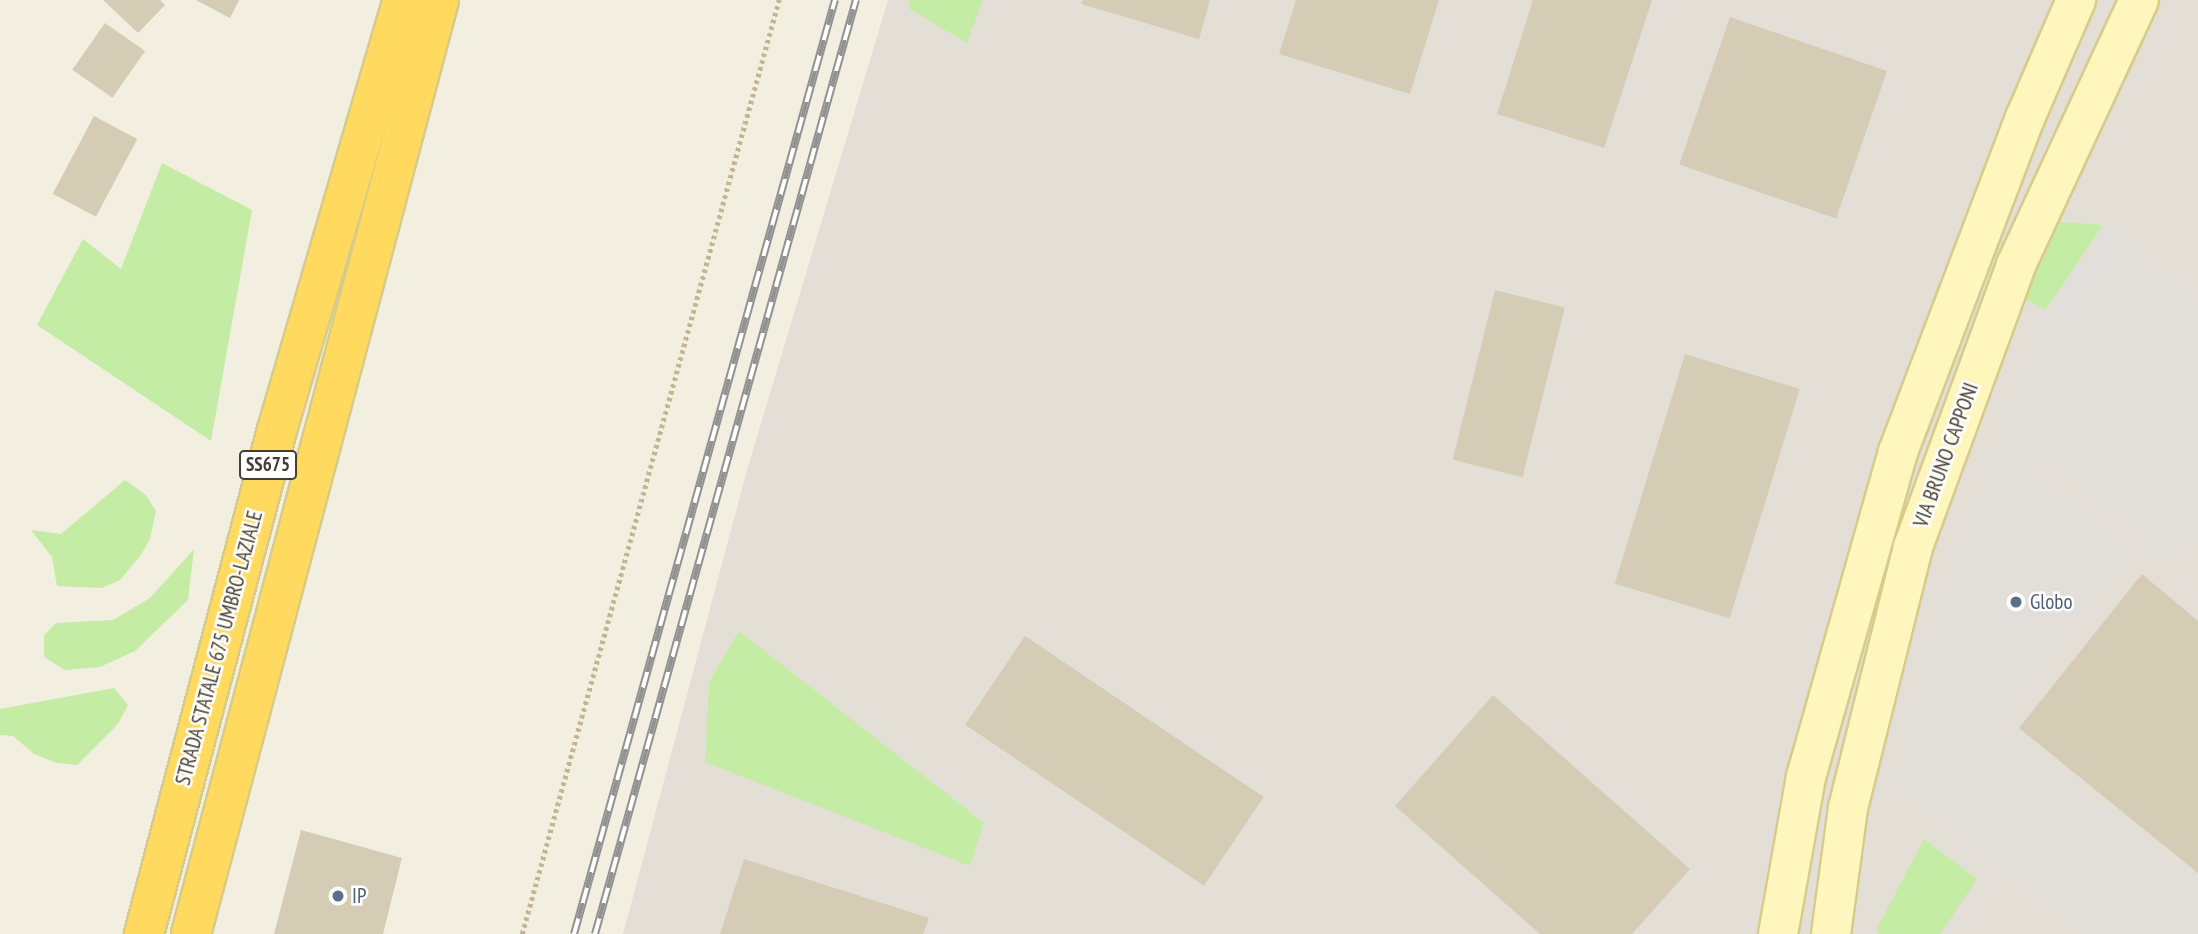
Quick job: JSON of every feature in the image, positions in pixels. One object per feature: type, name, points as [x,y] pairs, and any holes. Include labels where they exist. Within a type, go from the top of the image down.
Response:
[{"type":"highway","name":"STRADA STATALE 675 UMBRO-LAZIALE","points":[[144,934],[277,430],[403,0]]},
{"type":"highway","name":"STRADA STATALE 675 UMBRO-LAZIALE","points":[[191,934],[439,0]]},
{"type":"main road","name":"VIA BRUNO CAPPONI","points":[[1778,934],[1806,777],[1898,452],[2025,118],[2076,0]]},
{"type":"main road","name":"VIA BRUNO CAPPONI","points":[[1831,934],[1848,808],[1913,547],[2016,265],[2139,0]]},
{"type":"path","points":[[523,934],[779,0]]},
{"type":"shaded area","points":[[888,0],[2198,0],[2198,934],[623,934],[747,470]]},
{"type":"shaded area","name":"Globo","points":[[2103,225],[2198,304],[2198,535],[2171,564],[2032,445],[2020,466],[2132,545],[1997,722],[2198,882],[2198,934],[2084,934],[1897,784],[1929,640],[2036,342],[2033,329]]},
{"type":"green space","points":[[910,0],[983,0],[967,43],[908,8]]},
{"type":"green space","points":[[162,163],[252,210],[211,441],[37,325],[83,239],[121,269]]},
{"type":"green space","points":[[2050,221],[2103,225],[2058,316],[2025,299]]},
{"type":"green space","points":[[125,480],[146,495],[156,511],[150,539],[140,556],[120,580],[102,588],[57,586],[52,557],[31,530],[61,534]]},
{"type":"green space","points":[[194,549],[188,600],[135,651],[100,667],[65,670],[44,657],[44,635],[56,623],[113,620],[150,598]]},
{"type":"green space","points":[[739,631],[984,823],[970,866],[705,762],[709,682]]},
{"type":"green space","points":[[114,688],[128,705],[118,724],[77,765],[57,763],[34,754],[13,736],[0,735],[0,709]]},
{"type":"green space","points":[[1924,839],[1977,879],[1940,934],[1879,934],[1876,930]]},
{"type":"building","points":[[103,0],[160,0],[165,5],[138,33]]},
{"type":"building","points":[[196,0],[239,0],[230,18]]},
{"type":"building","points":[[1083,0],[1210,0],[1199,39],[1081,4]]},
{"type":"building","points":[[1296,0],[1439,0],[1410,94],[1279,54]]},
{"type":"building","points":[[1533,0],[1652,0],[1604,148],[1497,114]]},
{"type":"building","points":[[1730,17],[1887,71],[1836,219],[1679,165]]},
{"type":"building","points":[[105,23],[145,51],[112,98],[72,70]]},
{"type":"building","points":[[94,116],[137,139],[96,217],[53,194]]},
{"type":"building","points":[[1495,290],[1565,307],[1523,477],[1453,460]]},
{"type":"building","points":[[1685,354],[1800,389],[1730,619],[1615,584]]},
{"type":"building","points":[[2142,574],[2198,621],[2198,873],[2019,728]]},
{"type":"building","points":[[1025,636],[1264,797],[1204,886],[965,725]]},
{"type":"building","points":[[1493,695],[1690,869],[1632,934],[1540,934],[1395,806]]},
{"type":"building","name":"IP","points":[[301,830],[402,858],[383,934],[274,934]]},
{"type":"building","points":[[744,859],[929,918],[923,934],[720,934]]},
{"type":"railway","points":[[574,934],[835,0]]},
{"type":"railway","points":[[595,934],[856,0]]},
{"type":"place","name":"Globo","points":[[2016,602]]},
{"type":"place","name":"IP","points":[[338,896]]}]
